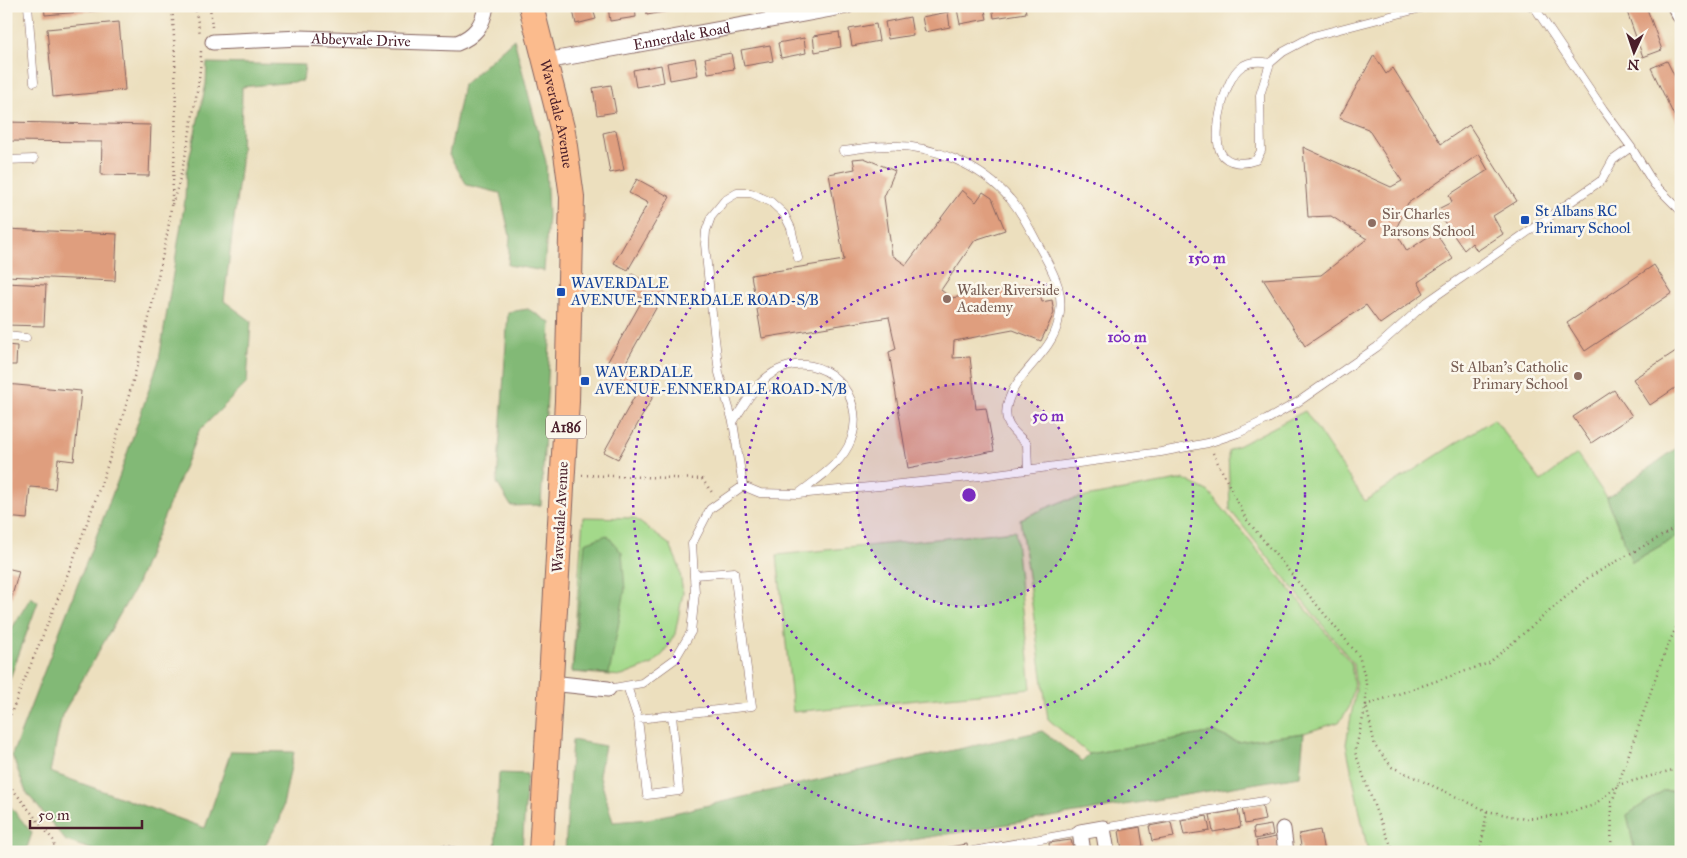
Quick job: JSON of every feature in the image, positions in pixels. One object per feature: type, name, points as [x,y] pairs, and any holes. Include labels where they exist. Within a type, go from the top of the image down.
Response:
[{"type":"main road","name":"Waverdale Avenue","points":[[531,6],[563,132],[572,196],[567,400],[541,852]]},
{"type":"street","name":"Abbeyvale Drive","points":[[213,42],[300,38],[457,43],[467,40],[476,32],[482,22],[486,6]]},
{"type":"street","name":"Ennerdale Road","points":[[546,61],[847,6]]},
{"type":"street","points":[[1677,6],[1681,14]]},
{"type":"street","points":[[551,682],[608,689]]},
{"type":"street","points":[[1084,852],[1080,832],[1103,828],[1106,852]]},
{"type":"street","points":[[1283,829],[1286,852]]},
{"type":"lane","points":[[28,6],[34,82]]},
{"type":"lane","points":[[1270,63],[1256,61],[1240,68],[1226,91],[1219,117],[1217,143],[1222,155],[1232,162],[1246,164],[1256,160],[1261,151],[1260,95],[1270,63],[1283,52],[1313,36],[1429,6]]},
{"type":"lane","points":[[1532,6],[1602,109],[1631,147],[1654,184],[1681,211]]},
{"type":"lane","points":[[843,151],[889,146],[914,148],[942,154],[970,167],[994,183],[1010,199],[1024,218],[1051,268],[1060,290],[1061,305],[1058,324],[1047,348],[1025,373],[1012,392],[1006,407],[1008,426],[1027,444],[1028,470]]},
{"type":"lane","points":[[743,486],[760,493],[798,494],[981,476],[1162,452],[1208,443],[1238,433],[1298,402],[1377,348],[1427,302],[1602,180],[1613,160],[1631,147]]},
{"type":"lane","points":[[6,160],[34,159]]},
{"type":"lane","points":[[743,486],[733,422],[718,373],[705,244],[706,230],[711,217],[724,201],[737,193],[751,193],[771,202],[784,214],[791,228],[798,258]]},
{"type":"lane","points":[[6,336],[26,338]]},
{"type":"lane","points":[[733,422],[756,388],[767,377],[779,370],[795,366],[810,366],[833,375],[846,387],[853,403],[854,422],[852,440],[832,467],[798,494]]},
{"type":"lane","points":[[608,689],[642,683],[676,659],[691,632],[695,593],[692,544],[710,509],[743,486]]},
{"type":"lane","points":[[638,719],[752,706],[734,572],[694,575]]},
{"type":"lane","points":[[627,686],[638,719],[647,794],[679,791],[672,715]]},
{"type":"lane","points":[[1103,828],[1264,801]]},
{"type":"lane","points":[[973,851],[1080,832]]},
{"type":"lane","points":[[439,852],[443,849],[458,852]]},
{"type":"path","points":[[6,729],[85,529],[115,440],[146,331],[171,207],[176,55],[172,6]]},
{"type":"path","points":[[171,207],[179,184],[200,77],[201,42],[195,6]]},
{"type":"path","points":[[210,6],[213,42]]},
{"type":"path","points":[[1208,443],[1246,519],[1359,656],[1366,681],[1366,706],[1356,752],[1376,810],[1394,852]]},
{"type":"path","points":[[563,475],[702,479],[720,503]]},
{"type":"path","points":[[1366,706],[1489,663],[1589,577],[1681,525]]},
{"type":"path","points":[[1611,852],[1612,802],[1664,654],[1681,617]]},
{"type":"path","points":[[1366,706],[1375,746],[1392,767],[1486,811],[1525,819],[1562,815],[1594,805],[1618,785],[1673,770],[1681,770]]},
{"type":"path","points":[[6,781],[53,840],[55,848],[53,852]]},
{"type":"path","points":[[1480,852],[1486,811]]},
{"type":"green space","points":[[514,39],[546,162],[548,216],[544,271],[508,265],[510,236],[500,193],[467,185],[449,155],[463,85]]},
{"type":"green space","points":[[207,63],[305,65],[303,81],[242,87],[241,162],[224,301],[251,321],[247,383],[199,431],[135,588],[62,715],[50,772],[205,828],[231,751],[294,752],[280,820],[261,852],[99,852],[66,841],[26,792],[12,755],[119,477],[159,360],[185,200],[186,173],[206,84]]},
{"type":"green space","points":[[528,309],[551,323],[541,505],[511,506],[497,483],[508,312]]},
{"type":"green space","points":[[1305,411],[1365,501],[1494,419],[1541,481],[1577,454],[1607,498],[1632,562],[1681,534],[1681,791],[1663,791],[1627,815],[1635,852],[1368,852],[1346,744],[1356,689],[1353,663],[1230,510],[1228,451]]},
{"type":"green space","points":[[1681,445],[1681,534],[1632,562],[1607,498]]},
{"type":"green space","points":[[1184,479],[1209,492],[1351,663],[1354,688],[1349,708],[1339,722],[1304,733],[1237,742],[1214,732],[1089,754],[1048,719],[1020,519],[1063,501]]},
{"type":"green space","points":[[583,517],[634,518],[670,545],[679,566],[683,593],[675,634],[664,653],[653,664],[622,676],[572,672]]},
{"type":"green space","points":[[1015,531],[1031,689],[793,712],[777,555]]},
{"type":"green space","points":[[607,535],[622,553],[625,590],[609,674],[572,672],[585,543]]},
{"type":"green space","points":[[31,597],[38,602],[6,689],[6,638]]},
{"type":"green space","points":[[1042,731],[1082,761],[1089,754],[1214,732],[1237,742],[1304,733],[1300,776],[839,852],[565,852],[572,740],[605,746],[599,774],[613,822],[648,819]]},
{"type":"green space","points":[[499,773],[527,774],[522,852],[495,852]]},
{"type":"green space","points":[[1663,791],[1681,791],[1681,852],[1635,852],[1627,815]]},
{"type":"green space","points":[[6,801],[32,833],[26,851],[6,847]]},
{"type":"building","points":[[44,6],[115,6],[115,9],[45,15]]},
{"type":"building","points":[[572,6],[592,6],[596,19],[576,24]]},
{"type":"building","points":[[608,6],[635,6],[636,17],[610,21]]},
{"type":"building","points":[[646,6],[673,6],[674,10],[647,15]]},
{"type":"building","points":[[984,6],[987,19],[960,24],[957,9]]},
{"type":"building","points":[[992,6],[1025,6],[1026,13],[994,18]]},
{"type":"building","points":[[1625,6],[1646,6],[1662,50],[1643,57]]},
{"type":"building","points":[[948,12],[950,27],[925,32],[922,17]]},
{"type":"building","points":[[910,17],[913,35],[888,39],[885,22]]},
{"type":"building","points":[[119,22],[125,90],[53,97],[47,29]]},
{"type":"building","points":[[876,24],[879,41],[852,46],[849,29]]},
{"type":"building","points":[[839,32],[841,47],[815,52],[813,36]]},
{"type":"building","points":[[804,38],[806,53],[781,58],[778,43]]},
{"type":"building","points":[[770,45],[773,61],[744,66],[741,50]]},
{"type":"building","points":[[731,53],[734,69],[708,73],[705,58]]},
{"type":"building","points":[[1374,55],[1386,74],[1393,68],[1441,144],[1469,125],[1517,201],[1493,216],[1503,234],[1477,251],[1472,243],[1464,250],[1436,210],[1452,202],[1449,195],[1488,170],[1479,154],[1408,203],[1395,231],[1407,251],[1435,232],[1453,259],[1418,282],[1424,293],[1380,324],[1366,305],[1305,346],[1263,279],[1321,275],[1367,239],[1331,216],[1308,217],[1303,147],[1391,187],[1402,181],[1368,129],[1339,118]]},
{"type":"building","points":[[695,58],[698,75],[670,80],[667,63]]},
{"type":"building","points":[[1667,61],[1681,89],[1681,130],[1651,68]]},
{"type":"building","points":[[661,65],[664,82],[636,87],[633,70]]},
{"type":"building","points":[[611,85],[616,112],[597,115],[593,88]]},
{"type":"building","points":[[6,122],[151,125],[149,176],[101,175],[102,142],[6,141]]},
{"type":"building","points":[[616,130],[624,170],[610,173],[603,133]]},
{"type":"building","points":[[864,158],[895,171],[884,197],[892,255],[906,265],[962,190],[976,202],[983,192],[992,198],[1005,230],[975,240],[941,290],[951,298],[1038,285],[1042,302],[1052,300],[1054,313],[1041,341],[1013,330],[954,341],[953,358],[970,357],[976,409],[986,408],[994,451],[908,468],[889,352],[896,349],[889,317],[762,338],[751,275],[844,260],[829,174],[855,169],[853,159]]},
{"type":"building","points":[[637,179],[670,197],[628,270],[614,263],[648,203],[629,193]]},
{"type":"building","points":[[6,229],[117,234],[115,281],[6,276]]},
{"type":"building","points":[[1654,265],[1672,293],[1585,351],[1567,323]]},
{"type":"building","points":[[632,274],[665,292],[621,371],[607,363],[643,299],[624,288]]},
{"type":"building","points":[[6,283],[46,285],[44,326],[6,325]]},
{"type":"building","points":[[6,345],[17,346],[16,365],[6,365]]},
{"type":"building","points":[[1679,349],[1681,351],[1681,384],[1650,405],[1633,379]]},
{"type":"building","points":[[626,368],[659,386],[618,459],[604,452],[637,392],[619,382]]},
{"type":"building","points":[[6,384],[81,391],[74,461],[58,459],[55,489],[30,487],[27,519],[6,517]]},
{"type":"building","points":[[1614,390],[1632,416],[1591,443],[1573,417]]},
{"type":"building","points":[[6,568],[19,571],[8,610],[6,610]]},
{"type":"building","points":[[1262,805],[1265,820],[1245,824],[1242,808]]},
{"type":"building","points":[[1238,810],[1241,827],[1213,832],[1210,815]]},
{"type":"building","points":[[1207,816],[1210,831],[1184,835],[1181,821]]},
{"type":"building","points":[[1171,822],[1174,837],[1152,841],[1149,826]]},
{"type":"building","points":[[1271,825],[1273,835],[1255,839],[1253,828]]},
{"type":"building","points":[[1140,827],[1143,846],[1122,850],[1119,831]]},
{"type":"building","points":[[1320,830],[1324,852],[1302,852],[1299,834]]},
{"type":"building","points":[[1276,837],[1279,852],[1258,852],[1256,841]]},
{"type":"building","points":[[1071,840],[1074,852],[1050,852],[1049,843]]},
{"type":"building","points":[[1038,843],[1040,852],[1013,852],[1012,848]]},
{"type":"building","points":[[967,844],[968,852],[943,852],[943,848]]},
{"type":"place","name":"St Albans RC Primary School","points":[[1525,220]]},
{"type":"place","name":"Sir Charles Parsons School","points":[[1372,223]]},
{"type":"place","name":"WAVERDALE AVENUE-ENNERDALE ROAD-S/B","points":[[561,292]]},
{"type":"place","name":"Walker Riverside Academy","points":[[947,299]]},
{"type":"place","name":"St Alban's Catholic Primary School","points":[[1578,376]]},
{"type":"place","name":"WAVERDALE AVENUE-ENNERDALE ROAD-N/B","points":[[585,381]]}]
